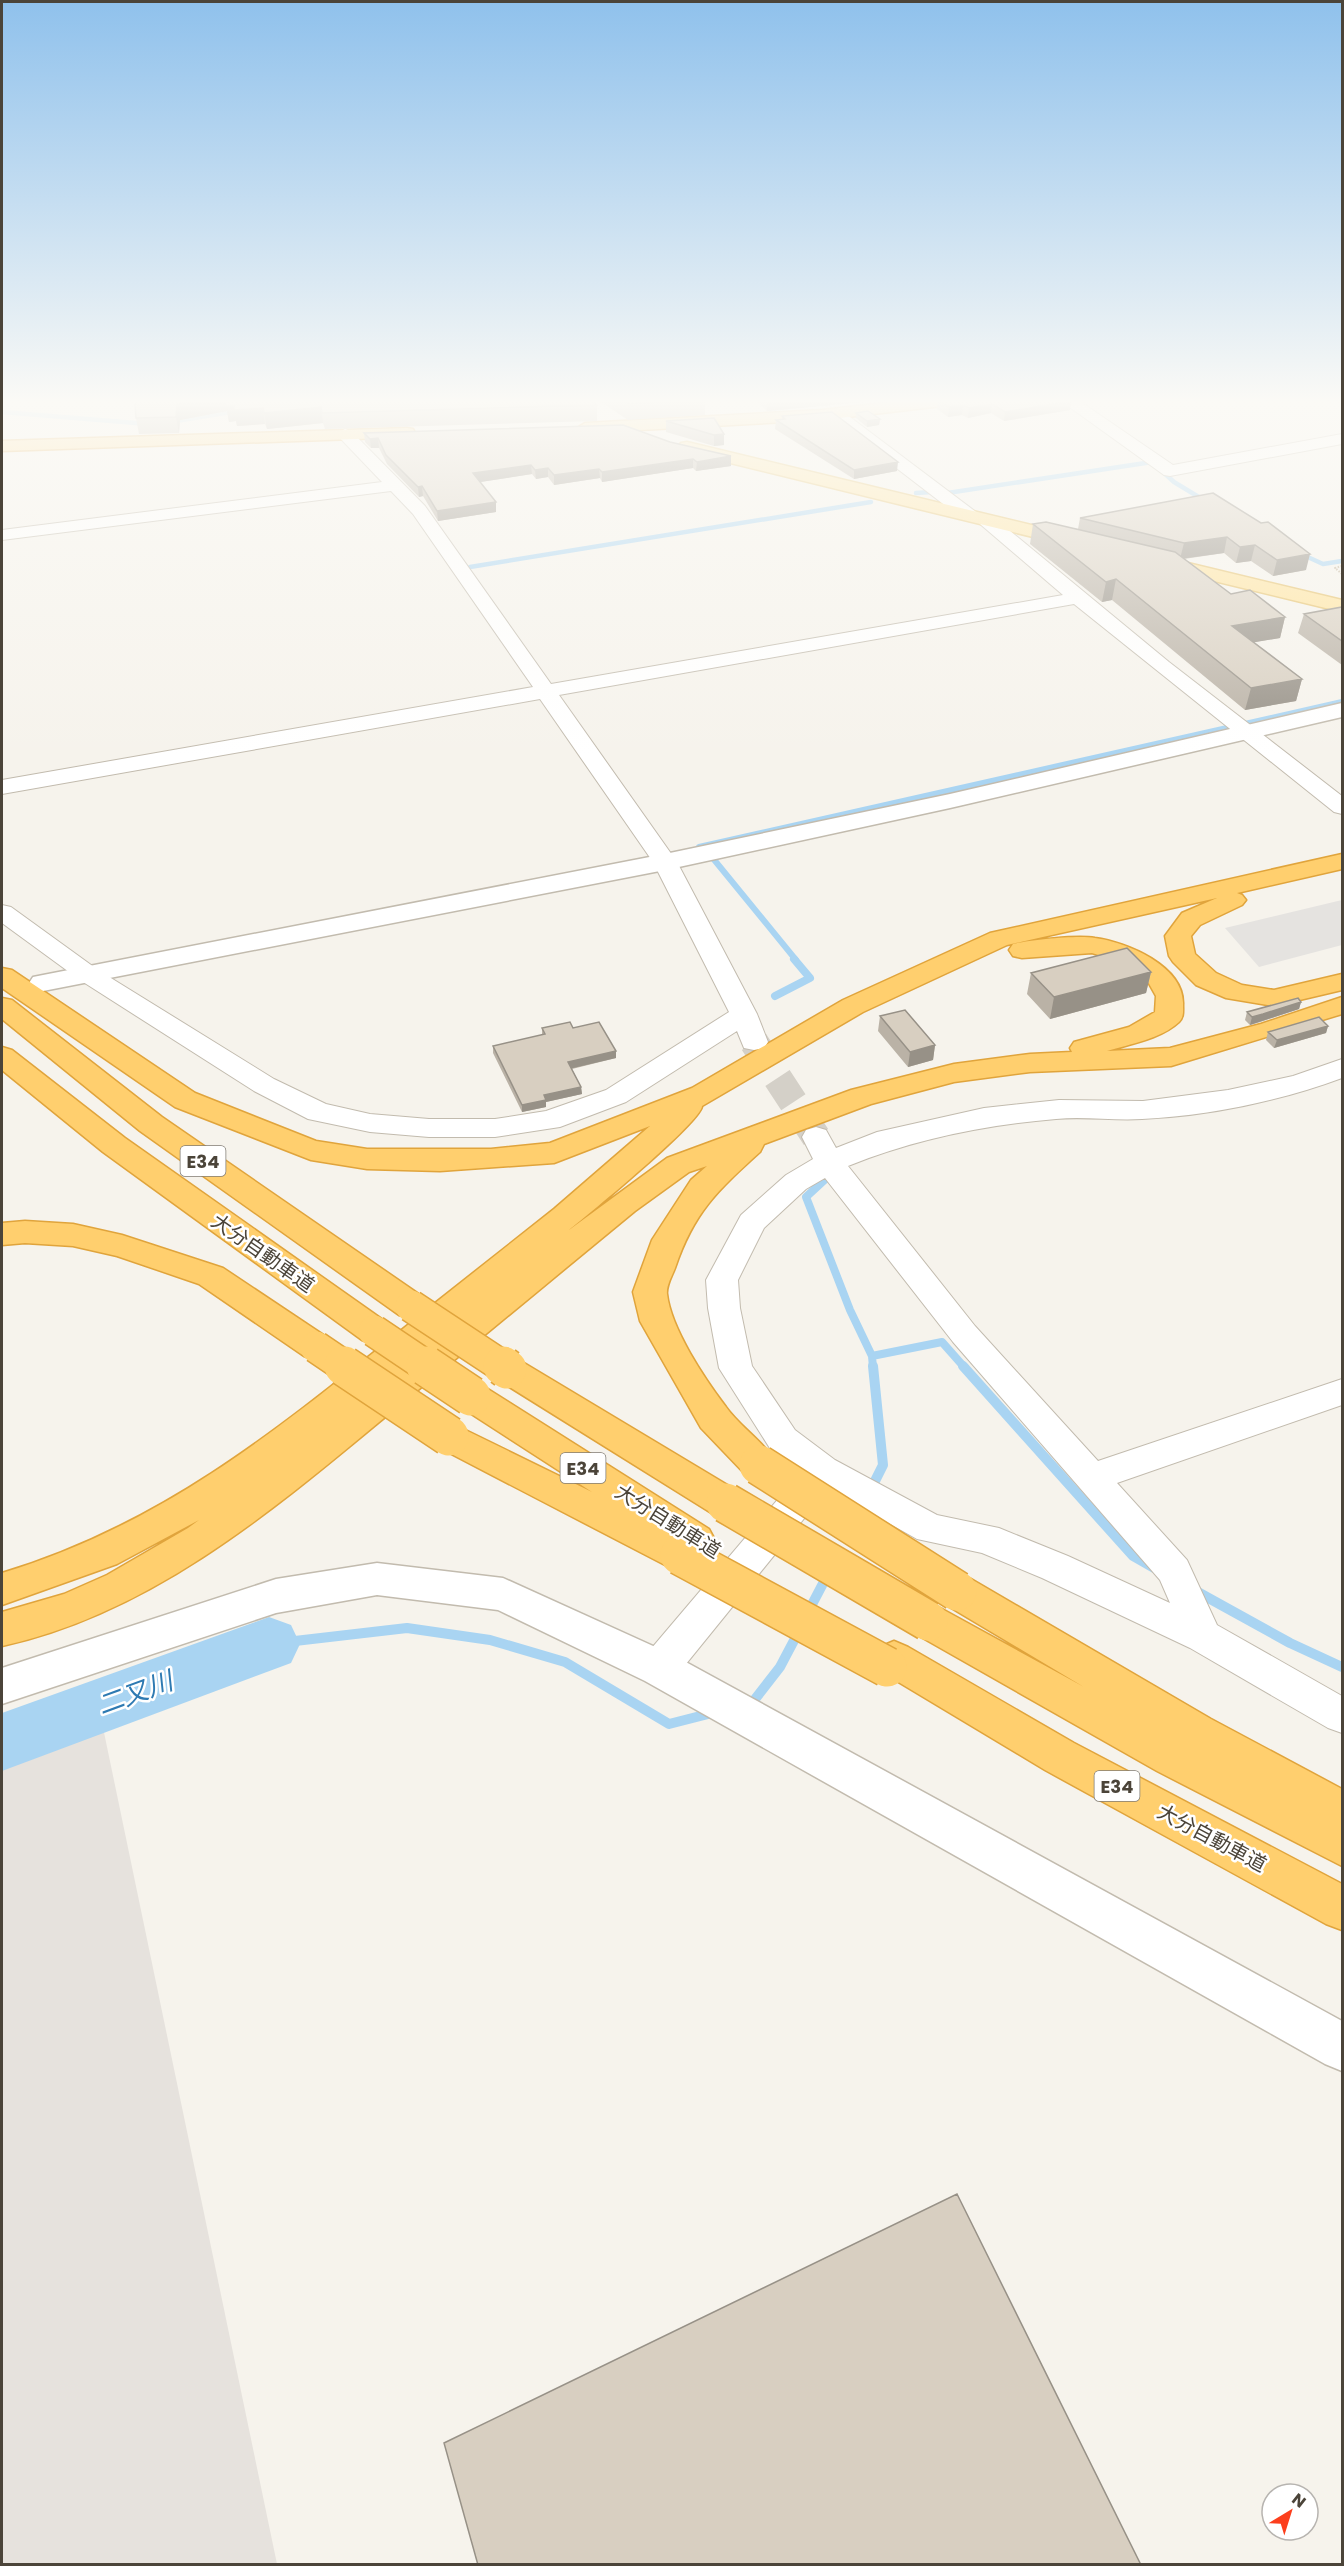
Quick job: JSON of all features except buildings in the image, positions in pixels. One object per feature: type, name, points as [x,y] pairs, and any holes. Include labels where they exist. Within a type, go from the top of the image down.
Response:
[{"type":"highway","points":[[2,976],[185,1100],[311,1150],[367,1160],[440,1161],[554,1153],[702,1095],[853,1006],[999,939],[1279,878],[1342,862]]},
{"type":"highway","points":[[1279,878],[1191,919],[1178,936],[1182,956],[1206,979],[1236,992],[1274,998],[1342,982]]},
{"type":"highway","points":[[944,965],[1023,950],[1093,945],[1130,956],[1157,975],[1170,996],[1169,1016],[1139,1033],[1030,1063]]},
{"type":"highway","points":[[2,1629],[71,1609],[121,1587],[201,1539],[309,1459],[624,1203],[678,1165],[766,1130],[861,1097],[954,1072],[1030,1063],[1171,1057],[1266,1030],[1342,1005]]},
{"type":"highway","name":"大分自動車道","points":[[2,1006],[151,1124],[411,1306],[507,1369],[726,1503],[927,1621],[1172,1756],[1342,1845]]},
{"type":"highway","name":"大分自動車道","points":[[2,1056],[114,1146],[374,1332],[471,1396],[688,1548],[890,1663],[939,1687],[1342,1908]]},
{"type":"highway","points":[[2,1589],[107,1550],[160,1525],[236,1475],[323,1411],[603,1186],[702,1095]]},
{"type":"highway","points":[[766,1130],[702,1187],[668,1240],[650,1292],[657,1321],[691,1383],[714,1418],[759,1465],[957,1591],[1196,1732],[1342,1811]]},
{"type":"highway","points":[[2,1234],[26,1232],[73,1235],[122,1246],[211,1276],[449,1436],[688,1548]]},
{"type":"main road","points":[[978,518],[1090,545]]},
{"type":"main road","points":[[1136,556],[1342,606]]},
{"type":"street","points":[[2,535],[138,518]]},
{"type":"street","points":[[424,518],[665,862],[744,1014],[754,1042]]},
{"type":"street","points":[[978,518],[1245,734],[1342,807]]},
{"type":"street","points":[[2,788],[1077,598]]},
{"type":"street","points":[[42,983],[665,862],[1245,734],[1342,710]]},
{"type":"street","points":[[2,912],[89,975],[244,1073],[318,1112],[370,1123],[429,1128],[495,1128],[550,1120],[616,1096],[669,1065],[744,1014]]},
{"type":"street","points":[[1189,1604],[1055,1567],[986,1539],[930,1529],[823,1470],[783,1440],[736,1368],[724,1308],[722,1280],[752,1222],[796,1182],[823,1150],[887,1139],[984,1117],[1059,1110],[1143,1110],[1228,1099],[1299,1084],[1342,1068]]},
{"type":"street","points":[[823,1150],[964,1334],[1089,1478],[1189,1604],[1342,1716]]},
{"type":"street","points":[[1089,1478],[1342,1392]]},
{"type":"street","points":[[659,1668],[823,1470]]},
{"type":"street","points":[[2,1686],[276,1596],[377,1579],[503,1594],[659,1668],[1342,2048]]},
{"type":"path","points":[[1342,566],[1335,568],[1342,574]]},
{"type":"shaded area","points":[[1342,900],[1342,945],[1259,967],[1225,928]]},
{"type":"shaded area","points":[[101,1718],[277,2564],[2,2564],[2,1751]]},
{"type":"waterway","points":[[470,567],[774,518]]},
{"type":"waterway","points":[[1299,553],[1323,564],[1342,561]]},
{"type":"waterway","points":[[699,847],[1342,702]]},
{"type":"waterway","points":[[707,851],[796,960]]},
{"type":"waterway","points":[[775,996],[810,978],[794,959]]},
{"type":"waterway","points":[[832,1173],[806,1197],[850,1310],[872,1356]]},
{"type":"waterway","points":[[872,1356],[942,1342],[965,1368]]},
{"type":"waterway","points":[[872,1356],[873,1368]]},
{"type":"waterway","points":[[870,1491],[883,1465],[873,1366]]},
{"type":"waterway","points":[[963,1366],[1133,1556],[1154,1568]]},
{"type":"waterway","points":[[807,1614],[829,1572]]},
{"type":"waterway","points":[[1194,1590],[1290,1643],[1342,1667]]},
{"type":"waterway","points":[[269,1644],[407,1628],[490,1640],[565,1662],[669,1724],[716,1712]]},
{"type":"waterway","points":[[746,1705],[752,1703],[780,1667],[799,1631]]},
{"type":"waterway","name":"二又川","points":[[2,1742],[269,1644]]},
{"type":"tunnel","points":[[754,1042],[816,1137]]}]
